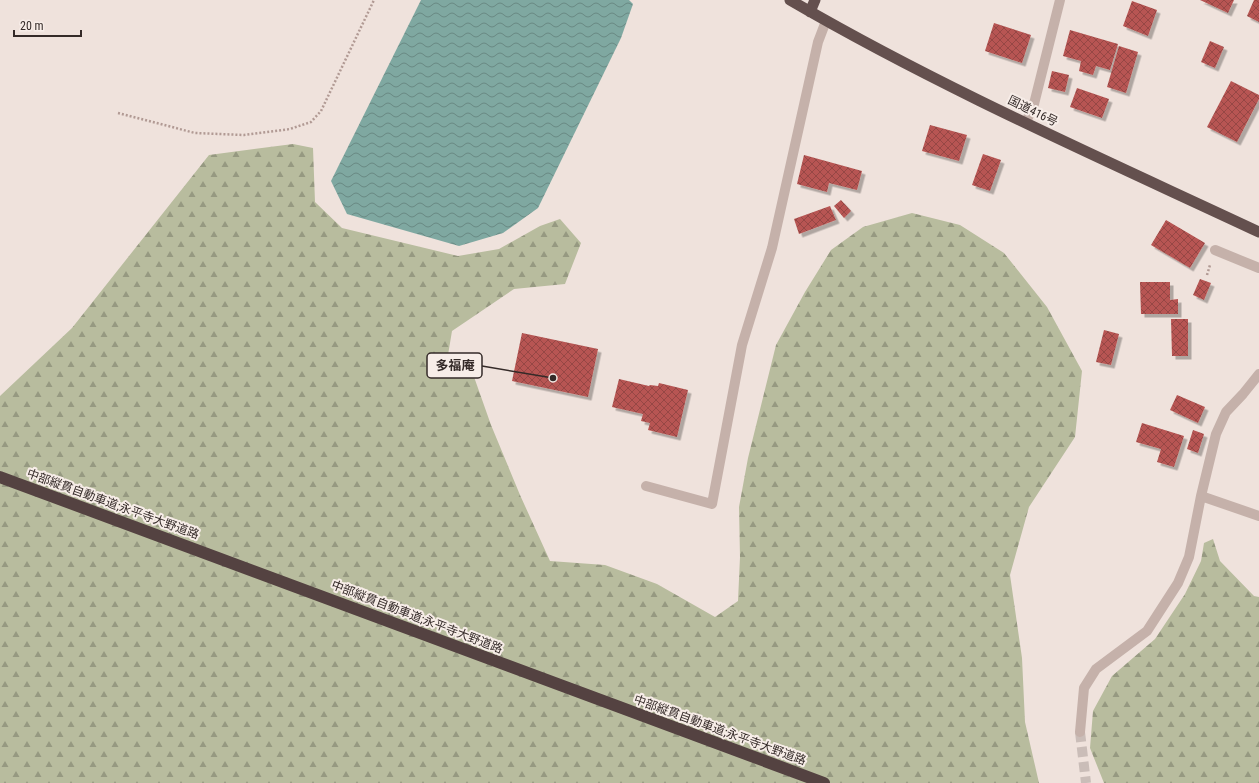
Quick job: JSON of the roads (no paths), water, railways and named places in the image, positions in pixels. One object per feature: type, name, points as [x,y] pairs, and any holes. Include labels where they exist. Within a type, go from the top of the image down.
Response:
[{"type":"highway","name":"国道416号","points":[[790,0],[895,58],[1026,122],[1259,232]]},
{"type":"highway","points":[[810,12],[815,0]]},
{"type":"highway","name":"中部縦貫自動車道;永平寺大野道路","points":[[0,477],[824,783]]},
{"type":"street","points":[[1026,122],[1034,104],[1060,0]]},
{"type":"street","points":[[646,486],[712,504],[742,345],[772,248],[818,42],[826,20]]},
{"type":"street","points":[[1215,250],[1259,268]]},
{"type":"street","points":[[1080,732],[1084,688],[1096,669],[1147,631],[1178,583],[1189,557],[1201,496],[1216,434],[1226,412],[1259,374]]},
{"type":"street","points":[[1201,496],[1259,516]]},
{"type":"water","points":[[421,0],[629,0],[633,4],[621,38],[538,208],[503,233],[459,246],[347,214],[331,181]]},
{"type":"tunnel","points":[[1080,732],[1086,783]]},
{"type":"place","name":"多福庵","points":[[553,378]]}]
